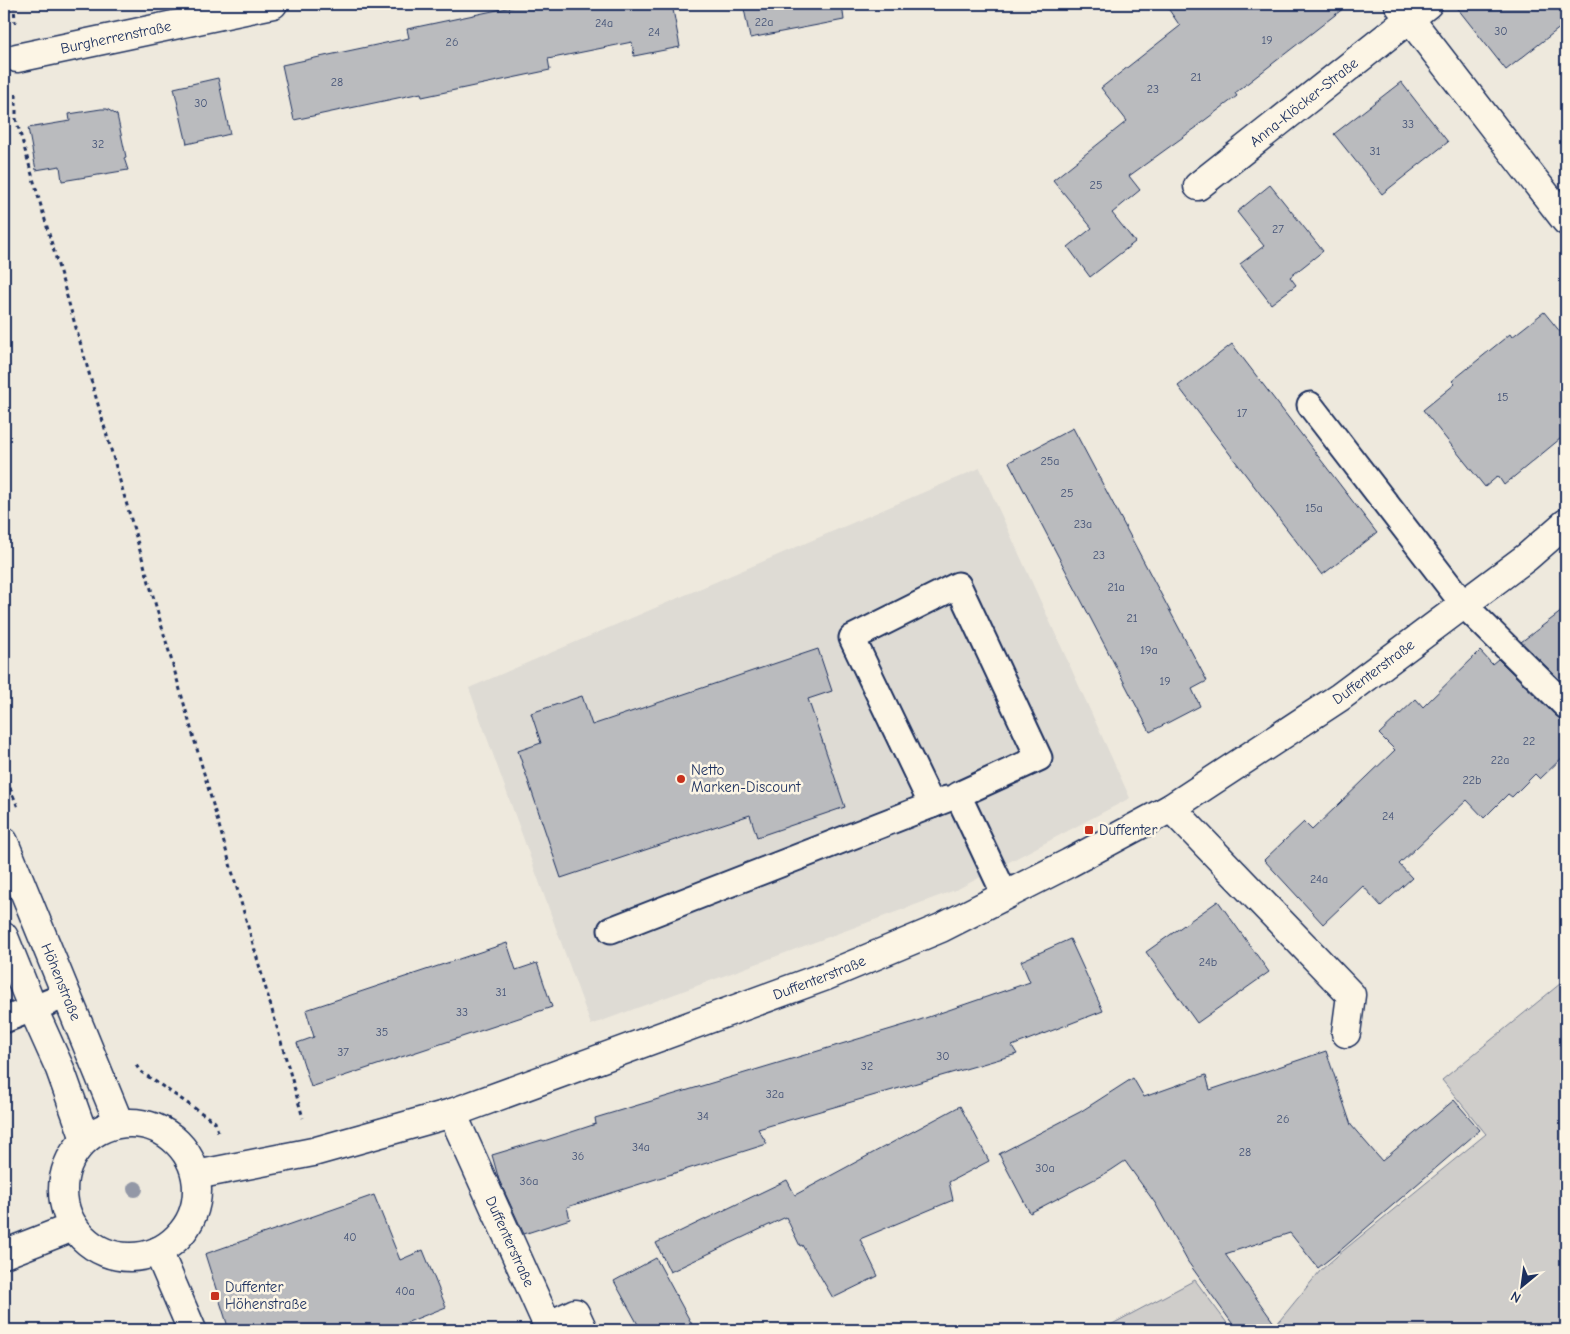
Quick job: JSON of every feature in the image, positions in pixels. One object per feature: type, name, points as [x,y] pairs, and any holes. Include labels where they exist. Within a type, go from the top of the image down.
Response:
[{"type":"street","name":"Burgherrenstraße","points":[[17,58],[273,4]]},
{"type":"street","name":"Anna-Klöcker-Straße","points":[[1198,186],[1412,9],[1566,221]]},
{"type":"street","name":"Duffenterstraße","points":[[196,1175],[313,1152],[452,1113],[826,976],[941,928],[1171,808],[1340,697],[1527,557],[1566,523]]},
{"type":"street","points":[[1171,808],[1351,995],[1346,1034]]},
{"type":"street","name":"Höhenstraße","points":[[4,842],[120,1123]]},
{"type":"street","points":[[4,937],[60,1069],[85,1139]]},
{"type":"street","name":"Duffenterstraße","points":[[452,1113],[548,1326],[575,1314],[583,1330]]},
{"type":"street","points":[[120,1123],[140,1123],[159,1129],[176,1141],[189,1157],[196,1175],[196,1206],[182,1233],[158,1252],[135,1257],[111,1255],[90,1244],[73,1227],[64,1204],[63,1181],[70,1158],[85,1139],[120,1123]]},
{"type":"street","points":[[4,1254],[73,1227]]},
{"type":"street","points":[[158,1252],[192,1330]]},
{"type":"lane","points":[[1310,405],[1464,605],[1566,706]]},
{"type":"lane","points":[[611,930],[958,795],[1039,758],[958,586],[852,638],[932,805]]},
{"type":"lane","points":[[958,795],[1005,896]]},
{"type":"lane","points":[[4,1020],[67,995]]},
{"type":"path","points":[[14,4],[17,58],[16,119],[313,1152]]},
{"type":"path","points":[[4,773],[22,818]]},
{"type":"path","points":[[135,1063],[140,1071],[215,1122],[231,1168]]},
{"type":"shaded area","points":[[980,468],[1130,798],[958,889],[591,1025],[469,688]]},
{"type":"shaded area","points":[[1566,979],[1566,1330],[1267,1330],[1276,1325],[1320,1271],[1486,1134],[1442,1080]]},
{"type":"shaded area","points":[[1195,1280],[1232,1330],[1101,1330]]},
{"type":"building","points":[[526,4],[672,4],[680,47],[634,56],[632,42],[548,59],[550,70],[422,97],[421,93],[294,120],[282,65],[409,38],[407,29]]},
{"type":"building","points":[[743,4],[842,4],[844,20],[750,38]]},
{"type":"building","points":[[1165,4],[1349,4],[1235,93],[1237,96],[1129,176],[1140,190],[1112,213],[1135,242],[1090,277],[1068,247],[1092,228],[1053,180],[1127,121],[1101,88],[1180,26]]},
{"type":"building","points":[[1454,4],[1566,4],[1566,23],[1506,70]]},
{"type":"building","points":[[218,78],[230,134],[187,144],[174,88]]},
{"type":"building","points":[[1401,82],[1448,142],[1382,194],[1334,134]]},
{"type":"building","points":[[107,109],[117,115],[126,157],[124,158],[128,170],[62,181],[60,166],[36,170],[28,128],[70,121],[69,114]]},
{"type":"building","points":[[1270,185],[1323,251],[1290,277],[1296,285],[1271,304],[1240,264],[1264,246],[1237,212]]},
{"type":"building","points":[[1544,312],[1566,339],[1566,434],[1504,485],[1498,476],[1485,487],[1423,410],[1455,384],[1452,381],[1510,334],[1512,337]]},
{"type":"building","points":[[1232,344],[1377,533],[1322,575],[1178,386]]},
{"type":"building","points":[[1073,428],[1207,681],[1192,689],[1200,706],[1150,732],[1009,462]]},
{"type":"building","points":[[1566,608],[1566,686],[1521,642]]},
{"type":"building","name":"Netto Marken-Discount","points":[[818,649],[832,691],[808,699],[845,807],[757,837],[750,815],[561,878],[518,751],[541,743],[531,713],[582,696],[592,725]]},
{"type":"building","points":[[1480,651],[1492,664],[1498,659],[1556,716],[1566,720],[1566,754],[1540,779],[1535,774],[1512,797],[1508,794],[1484,818],[1467,800],[1399,864],[1412,878],[1381,906],[1363,886],[1323,924],[1264,860],[1304,822],[1312,830],[1395,750],[1379,734],[1416,699],[1423,707]]},
{"type":"building","points":[[1218,901],[1269,972],[1197,1023],[1146,952]]},
{"type":"building","points":[[1070,939],[1103,1011],[1012,1046],[1017,1054],[758,1129],[767,1144],[567,1207],[570,1219],[524,1234],[499,1180],[492,1155],[596,1124],[595,1118],[908,1024],[1030,982],[1021,961]]},
{"type":"building","points":[[507,943],[516,970],[537,963],[552,1007],[311,1087],[297,1043],[314,1037],[306,1010]]},
{"type":"building","points":[[1326,1051],[1351,1125],[1382,1161],[1454,1100],[1480,1130],[1318,1268],[1290,1233],[1225,1254],[1279,1330],[1237,1330],[1188,1262],[1155,1203],[1125,1161],[1110,1171],[1030,1213],[999,1154],[1080,1112],[1133,1078],[1144,1097],[1206,1075],[1210,1090]]},
{"type":"building","points":[[960,1106],[989,1161],[949,1182],[953,1200],[860,1239],[878,1276],[833,1298],[802,1245],[800,1246],[786,1217],[670,1272],[656,1243],[787,1180],[795,1195]]},
{"type":"building","points":[[374,1195],[400,1260],[423,1250],[446,1307],[388,1330],[229,1330],[205,1254]]},
{"type":"building","points":[[656,1258],[695,1330],[641,1330],[614,1281]]},
{"type":"place","name":"Netto Marken-Discount","points":[[681,779]]},
{"type":"place","name":"Duffenter","points":[[1089,830]]},
{"type":"place","name":"Duffenter Höhenstraße","points":[[215,1296]]}]
